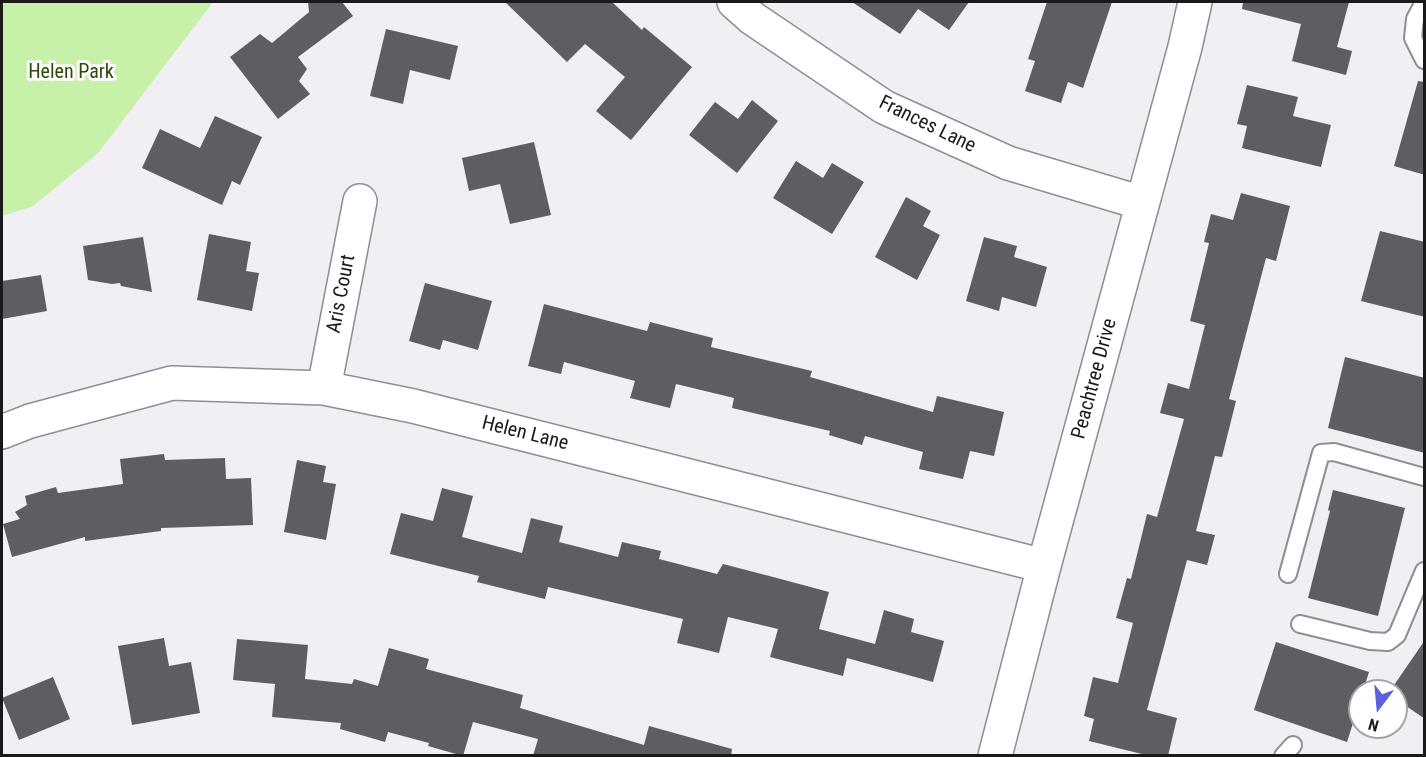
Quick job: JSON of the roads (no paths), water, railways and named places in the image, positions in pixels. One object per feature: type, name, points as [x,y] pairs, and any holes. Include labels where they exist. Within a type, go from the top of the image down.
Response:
[{"type":"street","name":"Frances Lane","points":[[734,2],[752,18],[884,107],[1008,163],[1142,203]]},
{"type":"street","name":"Peachtree Drive","points":[[995,756],[1044,566],[1185,47],[1195,2]]},
{"type":"street","name":"Aris Court","points":[[324,388],[360,201]]},
{"type":"street","name":"Helen Lane","points":[[2,432],[30,422],[172,384],[324,388],[413,406],[1044,566]]},
{"type":"lane","points":[[1425,2],[1415,20],[1413,38],[1425,60]]},
{"type":"lane","points":[[1288,574],[1321,453],[1334,452],[1425,477]]},
{"type":"lane","points":[[1299,624],[1370,641],[1388,642],[1397,635],[1425,570]]},
{"type":"park label","name":"Helen Park","points":[[71,73]]}]
